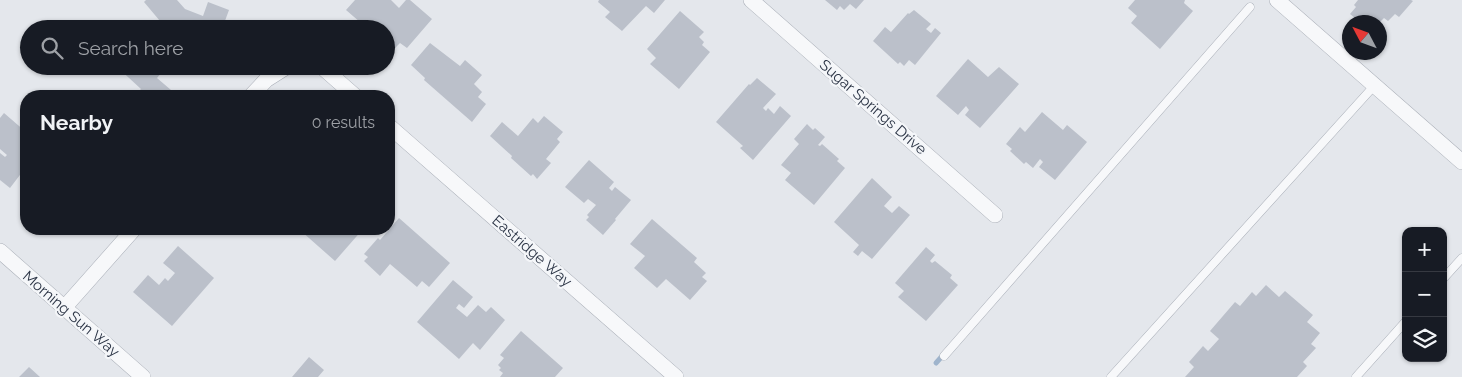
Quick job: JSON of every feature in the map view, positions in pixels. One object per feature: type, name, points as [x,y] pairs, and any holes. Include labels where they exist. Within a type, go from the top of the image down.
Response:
[{"type":"street","name":"Sugar Springs Drive","points":[[751,0],[995,214]]},
{"type":"street","points":[[1277,0],[1462,162]]},
{"type":"street","points":[[257,90],[274,75]]},
{"type":"street","points":[[331,75],[348,90]]},
{"type":"street","name":"Eastridge Way","points":[[395,131],[676,377]]},
{"type":"street","points":[[64,308],[129,235]]},
{"type":"street","name":"Morning Sun Way","points":[[0,251],[143,377]]},
{"type":"lane","points":[[944,356],[1250,7]]},
{"type":"lane","points":[[1111,377],[1374,86]]},
{"type":"lane","points":[[1447,275],[1462,258]]},
{"type":"lane","points":[[1356,377],[1402,325]]},
{"type":"building","points":[[146,0],[177,0],[185,9],[203,16],[208,2],[229,10],[225,20],[159,20],[144,2]]},
{"type":"building","points":[[355,0],[391,0],[399,8],[406,0],[410,0],[432,19],[407,48],[400,43],[395,48],[395,20],[358,20],[346,10]]},
{"type":"building","points":[[599,0],[665,0],[654,13],[646,6],[622,31],[605,17],[610,12],[598,2]]},
{"type":"building","points":[[825,0],[864,0],[856,9],[850,4],[844,10],[840,6],[837,10]]},
{"type":"building","points":[[1135,0],[1185,0],[1184,3],[1193,11],[1160,49],[1131,23],[1137,16],[1128,8]]},
{"type":"building","points":[[1358,0],[1413,1],[1399,17],[1395,14],[1388,21],[1387,15],[1351,15],[1350,14],[1356,7],[1354,5]]},
{"type":"building","points":[[914,10],[931,24],[926,29],[931,33],[935,28],[941,33],[915,65],[909,60],[904,66],[900,62],[898,64],[873,41],[885,27],[891,32],[908,13]]},
{"type":"building","points":[[680,11],[704,32],[699,37],[704,42],[702,45],[710,52],[679,89],[650,64],[656,58],[647,49]]},
{"type":"building","points":[[430,43],[460,66],[465,60],[482,75],[474,84],[482,92],[478,97],[486,104],[472,122],[424,80],[425,78],[411,65]]},
{"type":"building","points":[[968,59],[988,77],[999,67],[1019,84],[980,128],[965,115],[969,110],[966,106],[958,115],[936,96]]},
{"type":"building","points":[[126,75],[160,75],[157,78],[171,90],[140,90]]},
{"type":"building","points":[[757,78],[776,94],[763,108],[766,111],[768,108],[774,114],[780,106],[791,116],[753,160],[740,148],[743,146],[716,122],[749,84]]},
{"type":"building","points":[[1042,112],[1063,130],[1067,125],[1087,142],[1055,180],[1039,167],[1043,162],[1040,159],[1033,168],[1026,162],[1024,164],[1010,151],[1012,149],[1006,144],[1020,127],[1025,132]]},
{"type":"building","points":[[4,113],[20,127],[20,175],[10,188],[0,180],[0,153],[5,157],[7,155],[0,149],[0,118]]},
{"type":"building","points":[[544,116],[563,132],[557,139],[560,142],[546,159],[551,163],[537,179],[511,158],[512,156],[490,136],[502,122],[518,136],[533,118],[538,123]]},
{"type":"building","points":[[807,124],[825,137],[818,145],[822,144],[839,159],[837,161],[845,168],[814,205],[785,180],[791,173],[781,165],[799,144],[794,139]]},
{"type":"building","points":[[589,160],[614,182],[609,188],[612,191],[615,187],[631,200],[603,235],[586,220],[589,217],[587,215],[596,205],[588,199],[584,203],[565,187]]},
{"type":"building","points":[[872,178],[892,197],[884,206],[892,213],[899,206],[910,215],[872,259],[862,251],[858,256],[853,252],[859,245],[834,222]]},
{"type":"building","points":[[399,218],[450,263],[429,287],[422,281],[417,287],[390,264],[380,276],[364,261],[368,257],[364,254],[378,238],[380,240],[384,235],[395,235],[395,223]]},
{"type":"building","points":[[652,219],[697,258],[694,262],[706,273],[702,277],[707,281],[690,300],[666,279],[657,288],[634,268],[645,256],[630,244]]},
{"type":"building","points":[[306,235],[358,235],[335,261]]},
{"type":"building","points":[[178,246],[214,278],[172,326],[133,292],[148,275],[159,285],[165,278],[168,281],[175,273],[163,263]]},
{"type":"building","points":[[926,247],[935,255],[930,261],[932,263],[935,261],[952,275],[950,278],[958,285],[926,321],[898,297],[904,291],[895,283]]},
{"type":"building","points":[[453,280],[473,297],[464,308],[459,304],[456,308],[467,317],[478,305],[486,312],[491,307],[505,320],[480,350],[473,343],[459,359],[417,322]]},
{"type":"building","points":[[1266,285],[1279,297],[1285,291],[1313,315],[1307,322],[1320,333],[1311,344],[1316,348],[1303,362],[1307,366],[1297,377],[1185,377],[1194,367],[1189,362],[1203,346],[1208,351],[1219,339],[1210,331],[1235,302],[1240,306],[1252,292],[1256,296]]},
{"type":"building","points":[[521,331],[563,368],[555,377],[500,377],[503,373],[499,370],[501,368],[498,365],[504,358],[500,355]]},
{"type":"building","points":[[309,357],[324,370],[318,377],[292,377]]},
{"type":"building","points":[[29,367],[40,377],[19,377]]},
{"type":"waterway","points":[[936,363],[944,354]]}]
